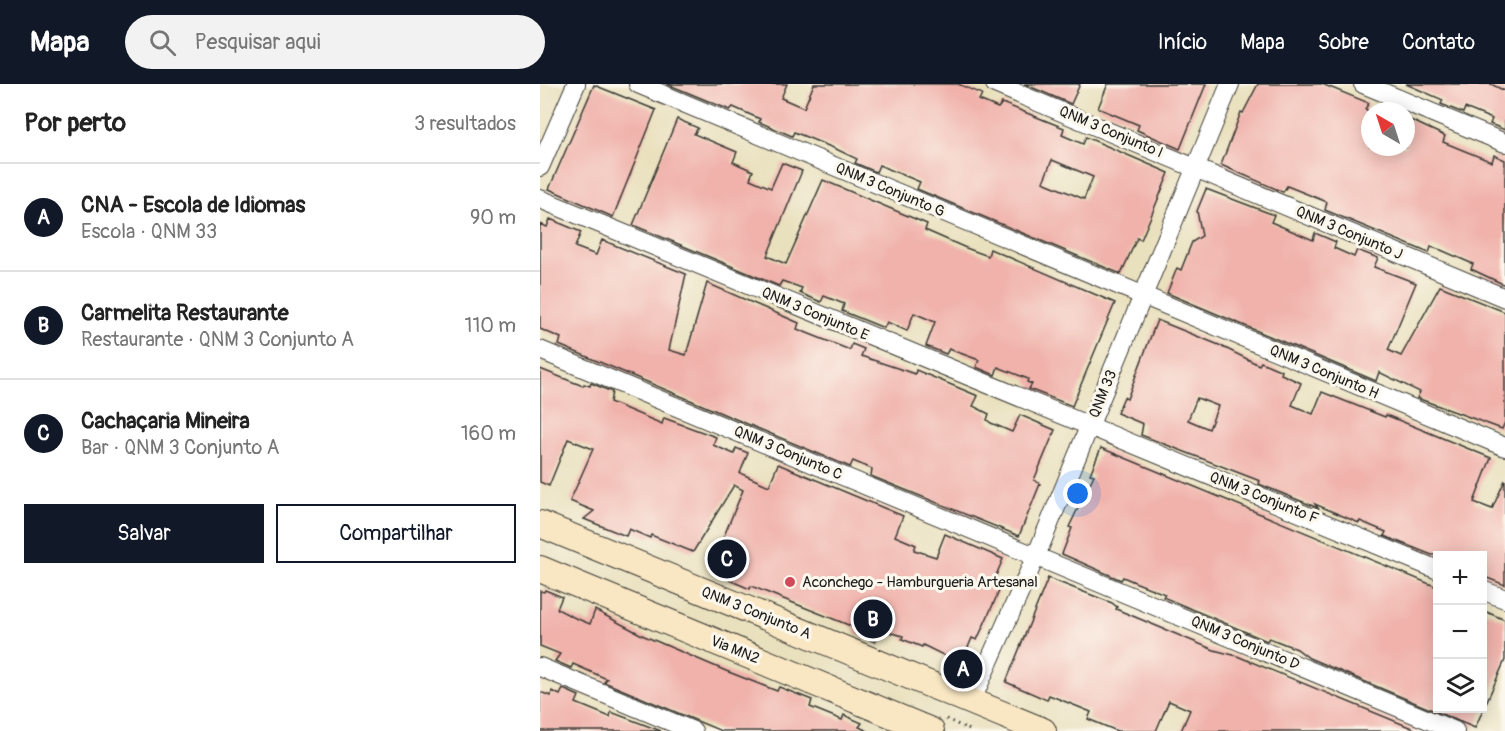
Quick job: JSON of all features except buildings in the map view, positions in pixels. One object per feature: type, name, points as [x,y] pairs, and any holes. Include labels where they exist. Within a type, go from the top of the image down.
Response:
[{"type":"main road","points":[[540,555],[548,557],[556,550],[558,541],[546,527]]},
{"type":"main road","name":"QNM 3 Conjunto A","points":[[546,527],[1043,731]]},
{"type":"main road","points":[[578,586],[572,571],[577,560],[585,554],[692,597],[739,606]]},
{"type":"main road","name":"Via MN2","points":[[540,569],[931,731]]},
{"type":"street","points":[[540,167],[576,84]]},
{"type":"street","name":"QNM 3 Conjunto G","points":[[638,84],[1143,296]]},
{"type":"street","name":"QNM 3 Conjunto I","points":[[995,84],[1194,167]]},
{"type":"street","name":"QNM 33","points":[[971,702],[1036,556],[1230,84]]},
{"type":"street","points":[[1364,84],[1505,143]]},
{"type":"street","name":"QNM 3 Conjunto J","points":[[1194,167],[1505,298]]},
{"type":"street","name":"QNM 3 Conjunto E","points":[[540,199],[1089,428]]},
{"type":"street","name":"QNM 3 Conjunto H","points":[[1143,296],[1505,447]]},
{"type":"street","name":"QNM 3 Conjunto C","points":[[540,350],[1036,556]]},
{"type":"street","name":"QNM 3 Conjunto F","points":[[1089,428],[1433,568]]},
{"type":"street","name":"QNM 3 Conjunto D","points":[[1036,556],[1455,731]]},
{"type":"street","points":[[1487,592],[1505,599]]},
{"type":"street","points":[[540,667],[693,731]]},
{"type":"place","name":"Cachaçaria Mineira","points":[[727,559]]},
{"type":"place","name":"Aconchego - Hamburgueria Artesanal","points":[[790,582]]},
{"type":"place","name":"Carmelita Restaurante","points":[[873,619]]},
{"type":"place","name":"CNA - Escola de Idiomas","points":[[963,669]]}]
